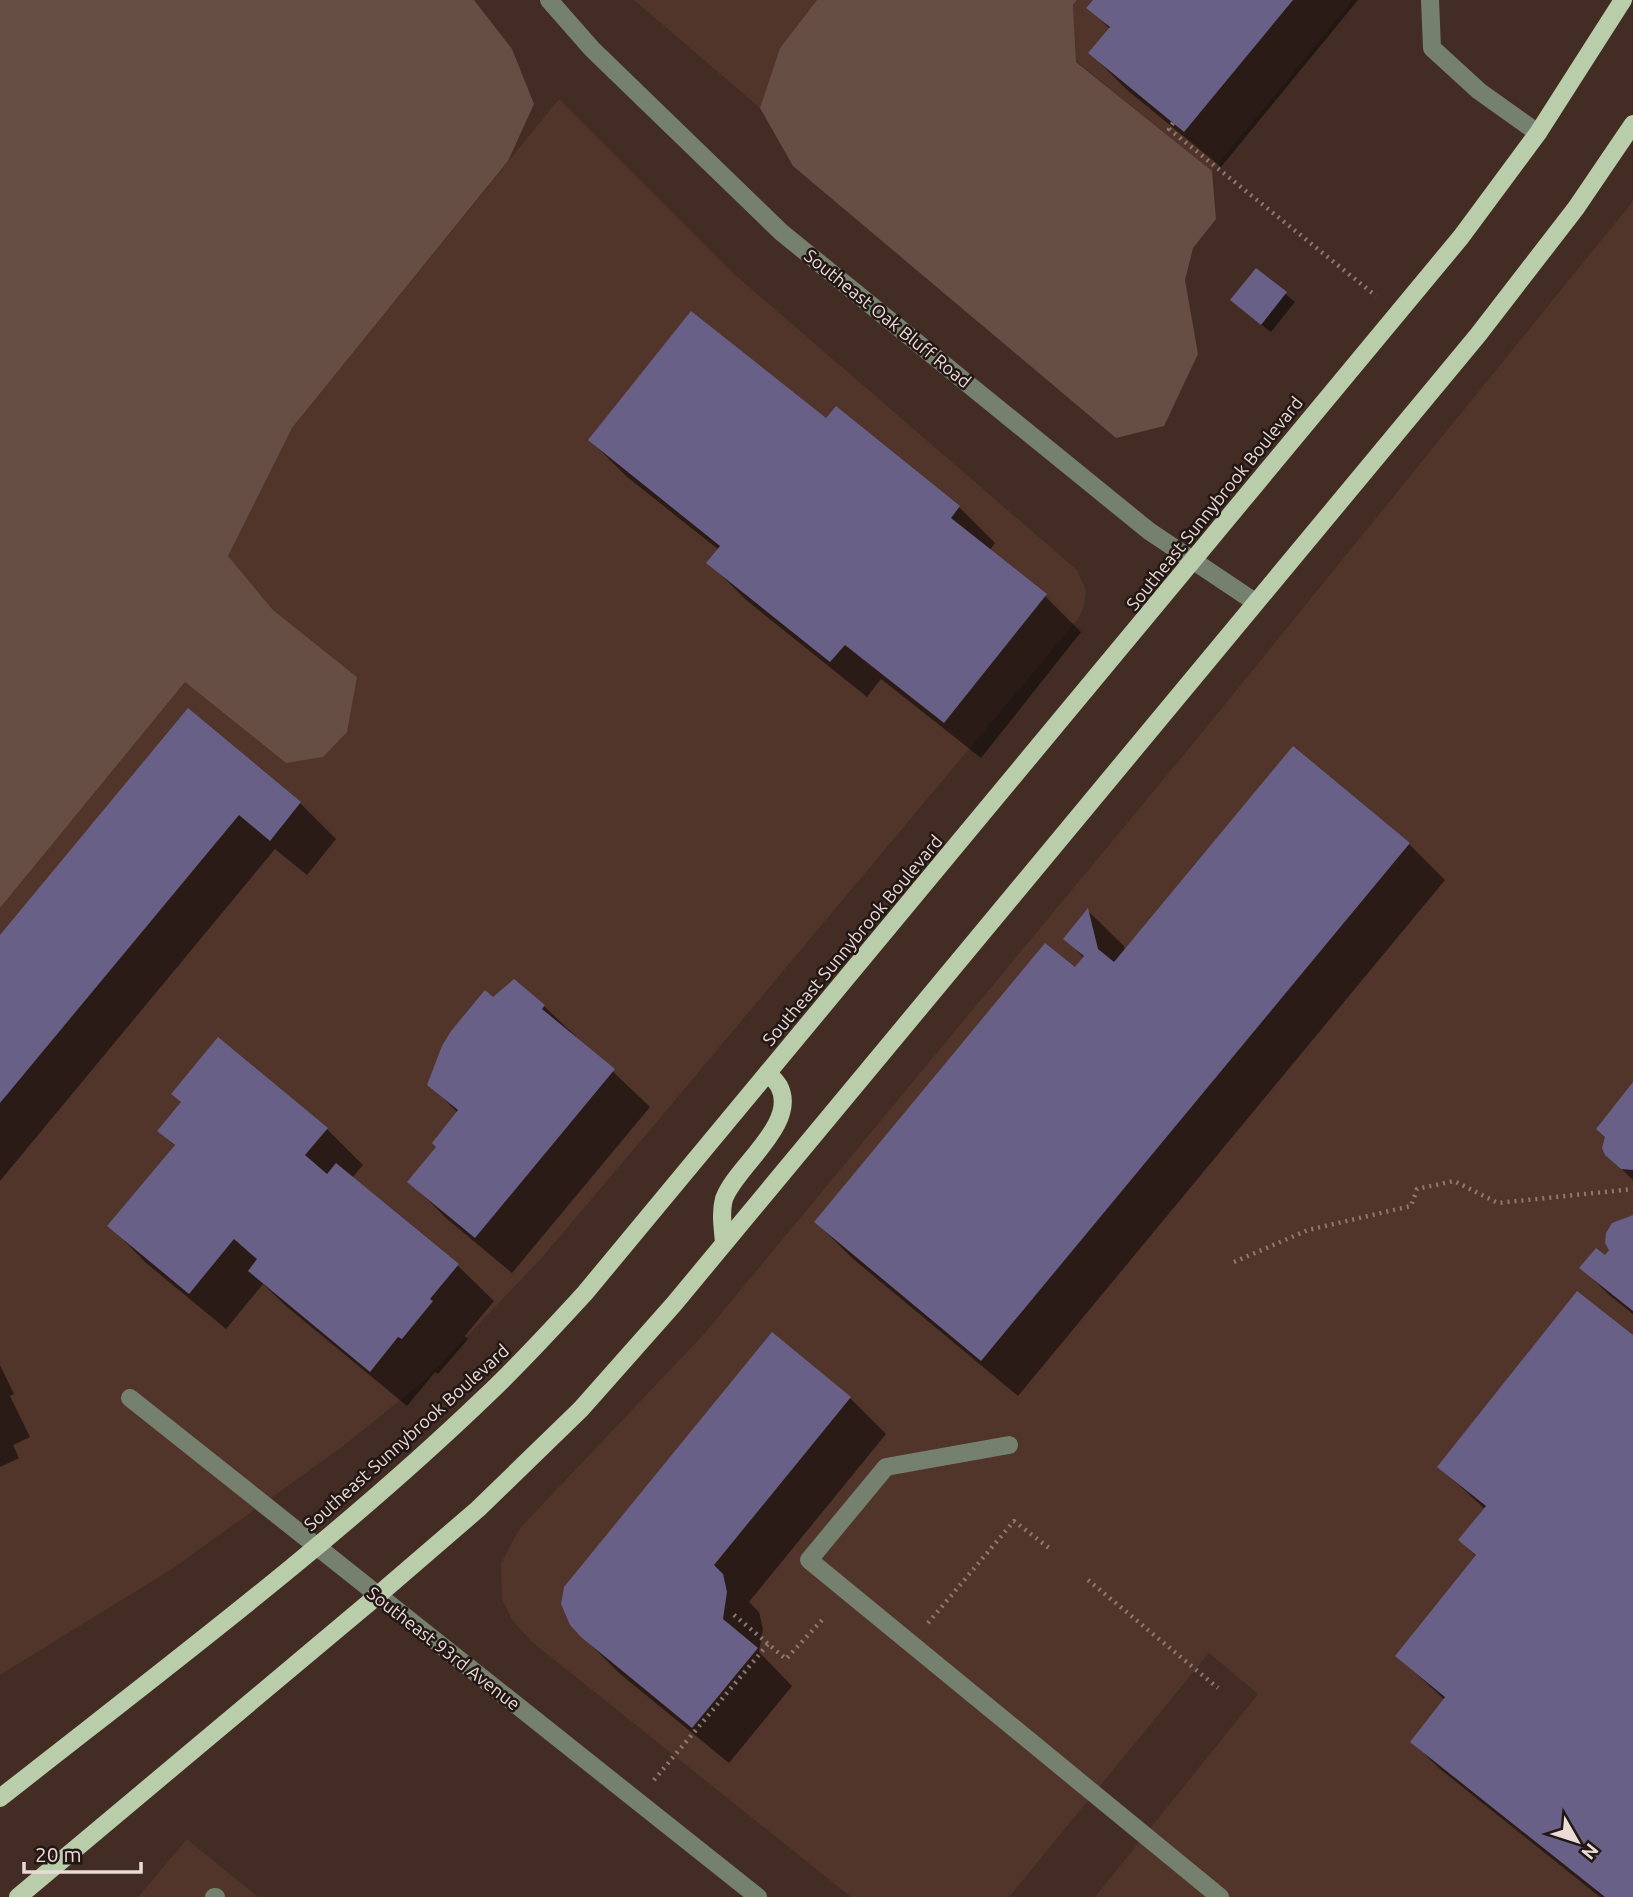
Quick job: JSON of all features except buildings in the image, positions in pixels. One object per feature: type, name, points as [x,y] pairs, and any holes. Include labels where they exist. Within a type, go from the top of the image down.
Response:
[{"type":"main road","name":"Southeast Sunnybrook Boulevard","points":[[0,1798],[317,1548],[444,1437],[585,1293],[1461,237],[1538,133],[1623,0]]},
{"type":"main road","points":[[18,1897],[377,1596],[478,1508],[581,1409],[674,1304],[1522,280],[1576,208],[1633,124]]},
{"type":"main road","points":[[724,1243],[722,1215],[730,1186],[770,1136],[779,1117],[782,1103],[780,1087],[768,1073]]},
{"type":"street","name":"Southeast Oak Bluff Road","points":[[549,0],[592,50],[781,232],[1149,531],[1255,602]]},
{"type":"street","points":[[1430,0],[1432,48],[1479,91],[1538,133]]},
{"type":"street","name":"Southeast 93rd Avenue","points":[[130,1398],[758,1897]]},
{"type":"street","points":[[1009,1446],[886,1467],[809,1560],[1220,1897]]},
{"type":"path","points":[[1173,123],[1169,129],[1399,314]]},
{"type":"path","points":[[1234,1262],[1308,1230],[1411,1206],[1417,1189],[1454,1181],[1498,1203],[1633,1189]]},
{"type":"path","points":[[919,1616],[929,1624],[1014,1521],[1049,1548]]},
{"type":"path","points":[[1088,1580],[1218,1688]]},
{"type":"path","points":[[734,1615],[786,1659],[823,1619]]},
{"type":"path","points":[[637,1800],[768,1644]]},
{"type":"shaded area","points":[[0,0],[474,0],[512,49],[534,104],[508,161],[292,428],[228,556],[273,610],[357,677],[347,732],[323,757],[286,763],[185,682],[0,908]]},
{"type":"shaded area","points":[[634,0],[817,0],[780,48],[760,108]]},
{"type":"shaded area","points":[[817,0],[1077,0],[1073,5],[1076,62],[1212,171],[1216,219],[1193,248],[1185,280],[1198,354],[1164,426],[1116,438],[793,166],[760,108],[780,48]]},
{"type":"shaded area","points":[[1077,0],[1353,0],[1212,171],[1076,61],[1073,5]]},
{"type":"shaded area","points":[[559,99],[732,272],[1077,570],[1086,590],[1084,608],[1077,620],[539,1261],[424,1381],[342,1447],[172,1569],[0,1675],[0,908],[185,682],[286,763],[357,677],[273,610],[228,556],[292,428]]},
{"type":"shaded area","points":[[1633,201],[1633,1897],[1095,1897],[1258,1694],[1209,1653],[1009,1897],[851,1897],[532,1642],[512,1620],[502,1599],[501,1563],[520,1528],[704,1334],[1205,729]]},
{"type":"shaded area","points":[[187,1839],[258,1897],[138,1897]]}]
